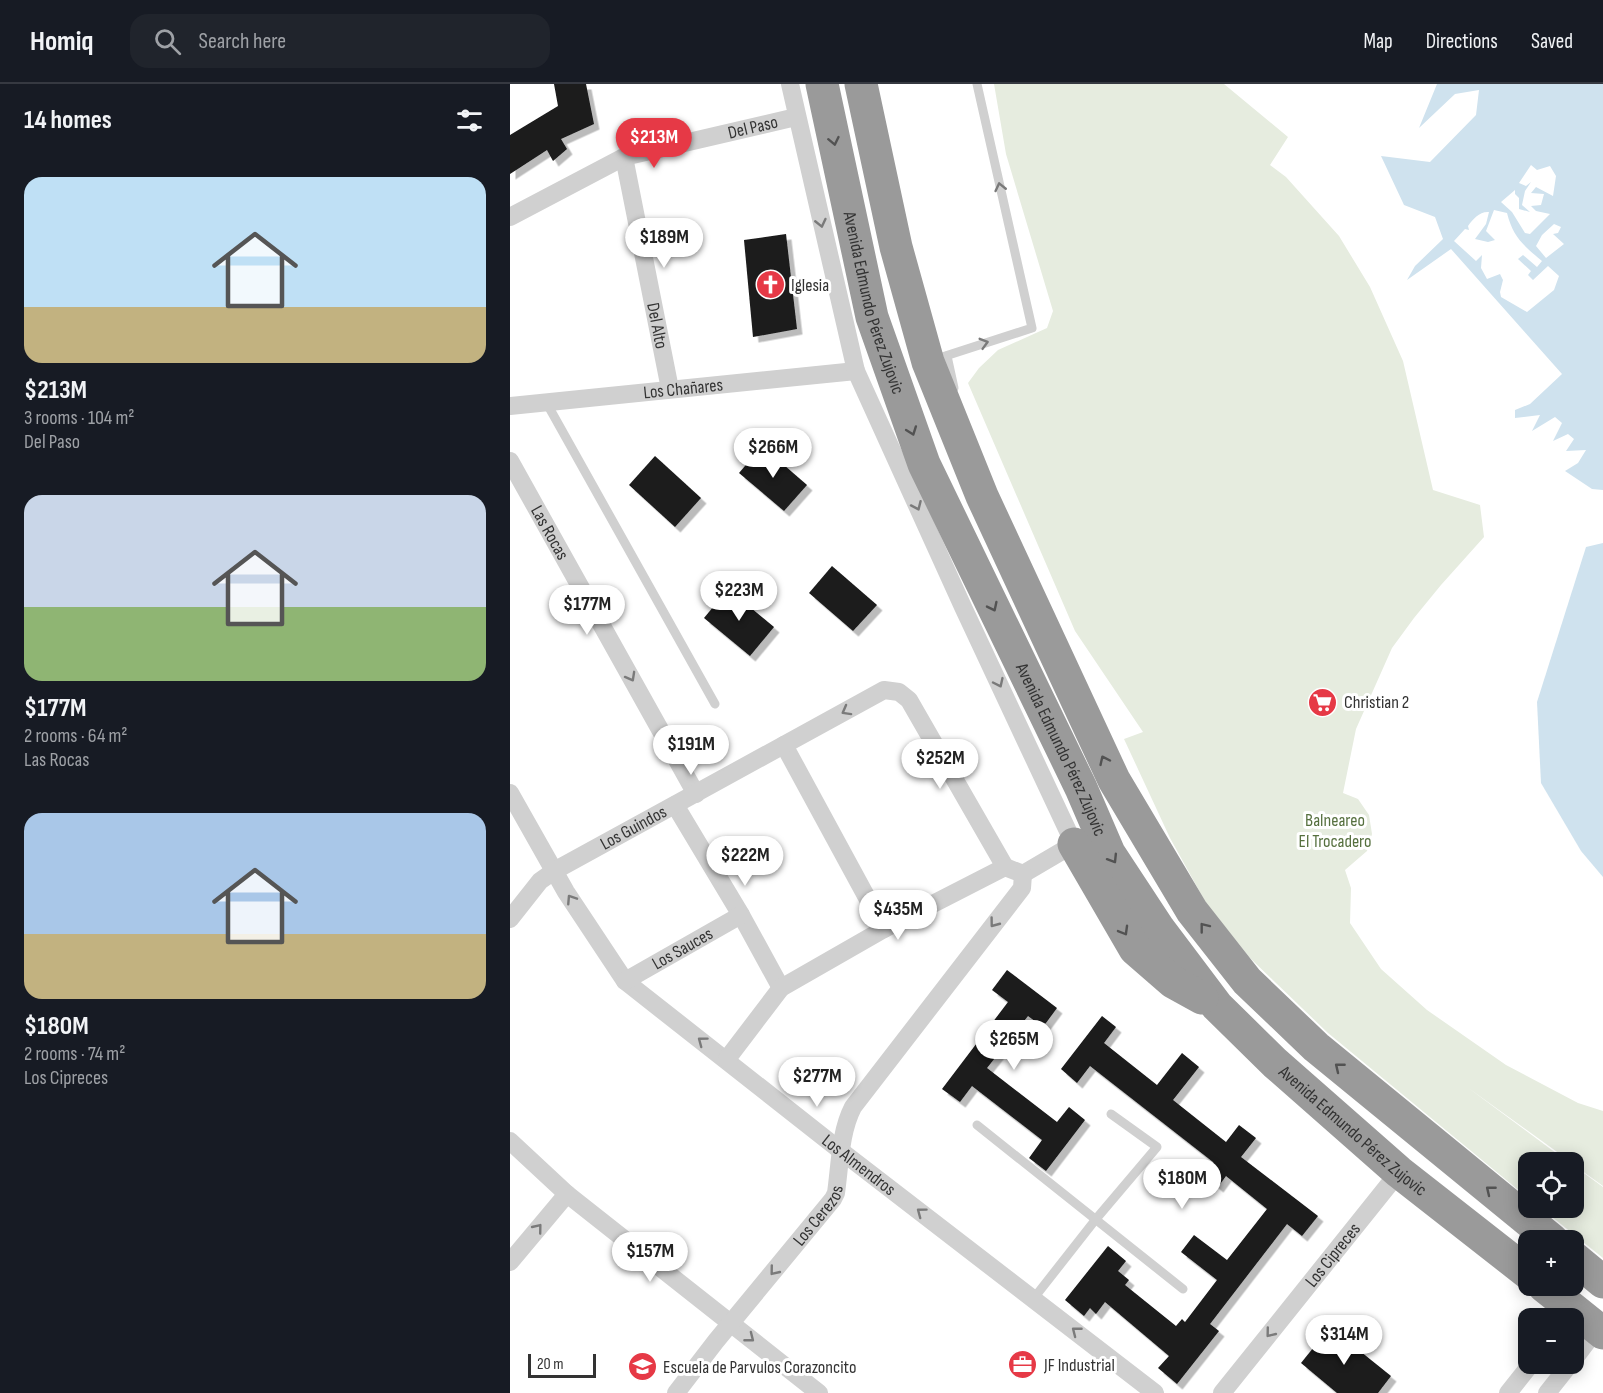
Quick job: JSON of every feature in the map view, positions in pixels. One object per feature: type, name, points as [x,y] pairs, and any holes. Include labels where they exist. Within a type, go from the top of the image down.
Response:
[{"type":"highway","name":"Avenida Edmundo Pérez Zujovic","points":[[822,84],[872,317],[924,464],[1081,788],[1109,853],[1159,929],[1217,1006],[1275,1063],[1399,1172],[1518,1265]]},
{"type":"highway","name":"Avenida Edmundo Pérez Zujovic","points":[[861,84],[896,247],[982,482],[1114,780],[1192,911],[1247,981],[1316,1047],[1540,1230]]},
{"type":"highway","points":[[857,249],[875,269],[900,351],[914,361],[938,359]]},
{"type":"highway","points":[[1074,844],[1135,949],[1173,982],[1217,1006]]},
{"type":"highway","points":[[1584,1267],[1601,1281]]},
{"type":"highway","points":[[1556,1296],[1589,1322]]},
{"type":"street","name":"Avenida Edmundo Pérez Zujovic","points":[[790,84],[856,371],[1074,844]]},
{"type":"street","name":"Del Paso","points":[[510,217],[624,157],[796,117]]},
{"type":"street","name":"Del Alto","points":[[624,157],[670,389]]},
{"type":"street","name":"Los Chañares","points":[[510,406],[856,371]]},
{"type":"street","name":"Las Rocas","points":[[510,461],[696,794]]},
{"type":"street","name":"Los Guindos","points":[[510,919],[540,881],[554,872],[884,690],[899,692],[909,700],[1005,867]]},
{"type":"street","points":[[784,745],[884,928]]},
{"type":"street","name":"Los Almendros","points":[[510,793],[554,872],[625,981],[1155,1393]]},
{"type":"street","points":[[675,806],[741,915],[781,988]]},
{"type":"street","points":[[727,1059],[781,988],[884,928],[1005,867],[1023,874],[1074,844]]},
{"type":"street","name":"Los Cerezos","points":[[676,1393],[730,1323],[833,1199],[836,1193],[848,1116],[853,1107],[1022,888],[1023,874]]},
{"type":"street","name":"Los Sauces","points":[[625,981],[741,915]]},
{"type":"street","points":[[510,1141],[567,1194],[819,1393]]},
{"type":"street","name":"Los Cipreces","points":[[1222,1393],[1399,1172]]},
{"type":"street","points":[[510,1262],[567,1194]]},
{"type":"street","points":[[1589,1322],[1601,1281]]},
{"type":"street","points":[[1508,1393],[1523,1374]]},
{"type":"street","points":[[1547,1393],[1562,1374]]},
{"type":"lane","points":[[958,397],[938,359],[1032,328],[977,84]]},
{"type":"lane","points":[[546,402],[715,704]]},
{"type":"lane","points":[[1034,1298],[1096,1219],[1157,1147],[1111,1114]]},
{"type":"lane","points":[[976,1125],[1183,1289]]},
{"type":"green space","name":"Balneareo El Trocadero","points":[[994,84],[1224,84],[1288,137],[1270,165],[1286,177],[1339,236],[1370,287],[1403,361],[1433,490],[1480,505],[1484,537],[1441,585],[1392,648],[1356,729],[1343,793],[1358,799],[1369,815],[1372,834],[1367,851],[1345,870],[1351,888],[1350,923],[1381,969],[1427,1010],[1506,1065],[1578,1103],[1603,1111],[1603,1186],[1584,1172],[1584,1152],[1557,1152],[1467,1087],[1555,1152],[1518,1152],[1518,1190],[1328,1033],[1250,958],[1206,903],[1170,838],[1124,739],[1143,732],[1075,631],[968,383],[979,368],[998,350],[1047,328],[1053,311],[1006,154]]},
{"type":"green space","points":[[1584,1173],[1603,1187],[1603,1258],[1584,1243],[1584,1230],[1568,1230],[1553,1218],[1584,1218]]},
{"type":"water","points":[[1437,84],[1603,84],[1603,490],[1592,489],[1565,471],[1578,463],[1586,450],[1566,451],[1574,439],[1568,434],[1553,441],[1562,423],[1555,417],[1532,431],[1540,415],[1515,418],[1515,410],[1530,404],[1562,374],[1451,249],[1407,280],[1415,266],[1443,239],[1435,217],[1404,205],[1381,156],[1430,162],[1476,115],[1479,90],[1455,94],[1419,128]],"holes":[[[1531,165],[1537,170],[1550,166],[1556,176],[1553,196],[1536,187],[1531,193],[1544,194],[1541,205],[1531,206],[1536,211],[1550,214],[1530,234],[1525,233],[1512,212],[1501,202],[1515,190],[1519,198],[1519,209],[1530,212],[1522,205],[1525,191],[1531,182],[1526,186],[1519,183]],[[1494,210],[1507,213],[1512,228],[1520,240],[1542,261],[1537,267],[1523,255],[1518,259],[1531,271],[1528,275],[1533,280],[1548,266],[1559,276],[1554,290],[1527,312],[1501,297],[1503,280],[1500,274],[1487,279],[1481,268],[1482,255],[1476,261],[1454,241],[1465,229],[1469,230],[1468,226],[1477,216],[1489,212],[1486,224],[1475,239],[1488,242],[1495,240],[1486,231]],[[1554,224],[1561,227],[1558,233],[1553,234],[1564,244],[1546,258],[1536,246],[1542,235]]]},
{"type":"water","points":[[1603,543],[1603,877],[1581,851],[1541,783],[1537,702],[1586,547]]},
{"type":"building","points":[[554,84],[586,84],[594,124],[561,139],[567,149],[553,161],[547,150],[510,174],[510,135],[558,106]]},
{"type":"building","name":"Iglesia","points":[[786,234],[797,329],[753,337],[744,240]]},
{"type":"building","points":[[762,446],[807,485],[784,511],[739,473]]},
{"type":"building","points":[[655,456],[701,498],[675,527],[629,485]]},
{"type":"building","points":[[832,566],[877,605],[853,631],[809,593]]},
{"type":"building","points":[[728,589],[774,627],[750,656],[704,618]]},
{"type":"building","points":[[1007,970],[1057,1008],[1043,1027],[1028,1016],[987,1068],[1057,1122],[1069,1107],[1085,1120],[1046,1171],[1029,1158],[1042,1140],[972,1086],[960,1102],[942,1089],[1008,1002],[992,990]]},
{"type":"building","points":[[1102,1016],[1116,1027],[1104,1043],[1157,1085],[1182,1053],[1199,1067],[1173,1100],[1226,1142],[1239,1125],[1256,1138],[1241,1157],[1318,1216],[1302,1236],[1287,1224],[1210,1324],[1219,1331],[1177,1384],[1158,1368],[1169,1356],[1105,1302],[1096,1314],[1090,1308],[1084,1316],[1065,1300],[1108,1246],[1126,1261],[1118,1271],[1129,1280],[1125,1285],[1176,1326],[1182,1319],[1185,1322],[1217,1280],[1181,1252],[1194,1235],[1227,1260],[1267,1209],[1226,1176],[1218,1187],[1203,1175],[1213,1162],[1090,1066],[1077,1083],[1061,1069]]},
{"type":"building","points":[[1330,1327],[1391,1376],[1378,1393],[1337,1393],[1301,1363]]},
{"type":"place","name":"Iglesia","points":[[770,285]]},
{"type":"place","name":"Christian 2","points":[[1323,702]]},
{"type":"place","name":"JF Industrial","points":[[1023,1365]]},
{"type":"place","name":"Escuela de Parvulos Corazoncito","points":[[642,1367]]}]
